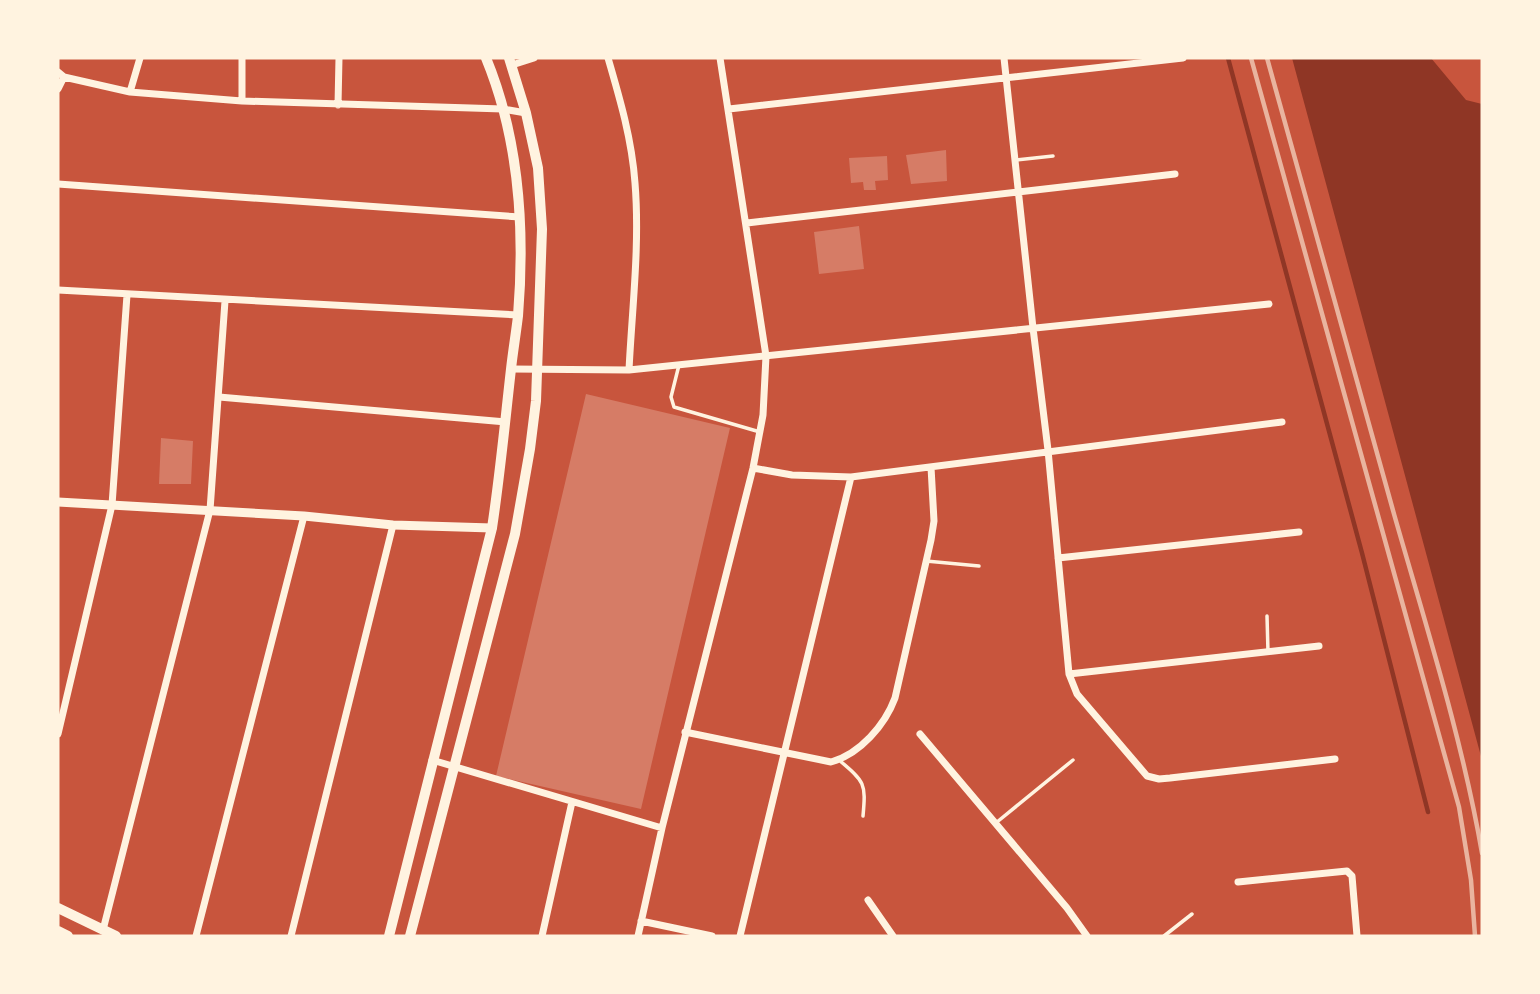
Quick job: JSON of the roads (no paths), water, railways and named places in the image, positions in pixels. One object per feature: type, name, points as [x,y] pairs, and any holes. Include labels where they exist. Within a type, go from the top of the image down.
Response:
[{"type":"main road","points":[[389,936],[492,528],[518,315],[520,216],[515,168],[503,109],[486,58]]},
{"type":"main road","points":[[410,936],[515,534],[536,401],[542,229],[538,168],[511,61]]},
{"type":"main road","points":[[58,908],[116,936]]},
{"type":"main road","points":[[58,931],[68,936]]},
{"type":"street","points":[[130,92],[140,58]]},
{"type":"street","points":[[242,58],[243,101]]},
{"type":"street","points":[[338,104],[339,58]]},
{"type":"street","points":[[511,61],[534,58]]},
{"type":"street","points":[[608,58],[627,126],[635,183],[636,233],[629,370]]},
{"type":"street","points":[[638,936],[685,732],[760,432],[766,356],[720,58]]},
{"type":"street","points":[[1004,58],[1032,328],[1048,450],[1069,674],[1077,694],[1147,776],[1170,778],[1335,759]]},
{"type":"street","points":[[729,109],[1184,58]]},
{"type":"street","points":[[58,89],[61,75],[130,92],[243,101],[503,109],[526,113]]},
{"type":"street","points":[[747,223],[1175,174]]},
{"type":"street","points":[[58,184],[520,216]]},
{"type":"street","points":[[58,290],[518,315]]},
{"type":"street","points":[[58,734],[112,505],[127,295]]},
{"type":"street","points":[[103,930],[210,510],[225,301]]},
{"type":"street","points":[[511,369],[629,370],[1269,304]]},
{"type":"street","points":[[219,397],[506,422]]},
{"type":"street","points":[[752,468],[792,475],[851,477],[1282,422]]},
{"type":"street","points":[[685,732],[835,761],[863,743],[888,716],[895,698],[934,521],[931,467]]},
{"type":"street","points":[[740,936],[851,477]]},
{"type":"street","points":[[58,502],[492,528]]},
{"type":"street","points":[[195,936],[304,516]]},
{"type":"street","points":[[291,936],[393,524]]},
{"type":"street","points":[[1058,558],[1299,532]]},
{"type":"street","points":[[1069,674],[1319,646]]},
{"type":"street","points":[[920,734],[1067,908],[1087,936]]},
{"type":"street","points":[[432,760],[662,828]]},
{"type":"street","points":[[542,936],[572,803]]},
{"type":"street","points":[[1238,882],[1347,871],[1352,876],[1357,936]]},
{"type":"street","points":[[868,900],[893,936]]},
{"type":"street","points":[[641,922],[712,936]]},
{"type":"lane","points":[[1016,160],[1054,156]]},
{"type":"lane","points":[[679,365],[671,397],[674,407],[760,432]]},
{"type":"lane","points":[[926,562],[979,566]]},
{"type":"lane","points":[[1267,616],[1268,652]]},
{"type":"lane","points":[[996,824],[1073,760]]},
{"type":"lane","points":[[835,761],[859,777],[866,790],[863,816]]},
{"type":"lane","points":[[1164,936],[1192,914]]},
{"type":"waterway","points":[[1228,58],[1362,553],[1428,812]]},
{"type":"railway","points":[[1251,58],[1459,807],[1471,880],[1475,936]]},
{"type":"railway","points":[[1267,58],[1442,682],[1482,853]]}]
